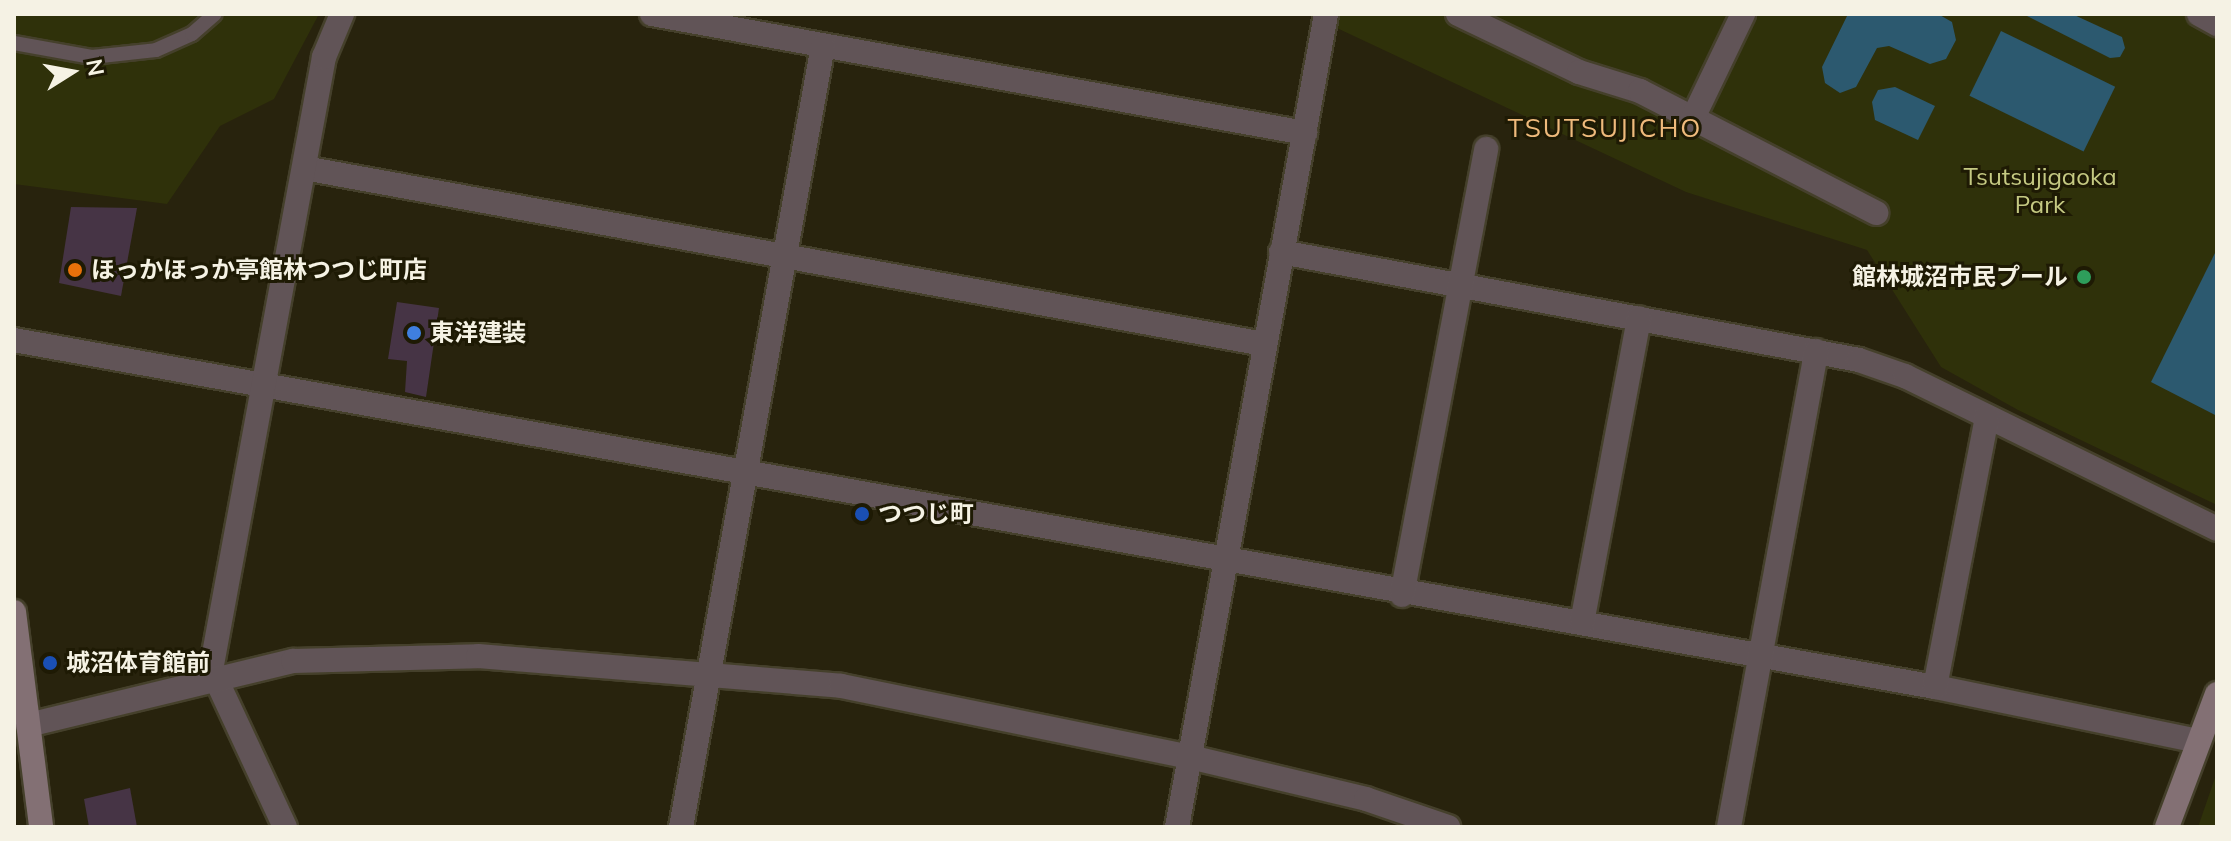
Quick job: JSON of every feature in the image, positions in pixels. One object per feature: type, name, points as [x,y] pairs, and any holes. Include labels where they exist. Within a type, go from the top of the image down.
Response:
[{"type":"street","points":[[285,827],[213,680],[261,383],[324,57],[342,14]]},
{"type":"street","points":[[652,14],[1305,133]]},
{"type":"street","points":[[1177,827],[1326,14]]},
{"type":"street","points":[[1458,14],[1579,72],[1640,91],[1876,213]]},
{"type":"street","points":[[1692,120],[1743,14]]},
{"type":"street","points":[[2199,14],[2217,24]]},
{"type":"street","points":[[681,827],[823,46]]},
{"type":"street","points":[[1402,595],[1486,149]]},
{"type":"street","points":[[304,168],[1264,344]]},
{"type":"street","points":[[1281,252],[1816,351],[1905,376],[2217,529]]},
{"type":"street","points":[[1582,623],[1639,318]]},
{"type":"street","points":[[14,340],[745,470],[1402,595],[1582,623],[1935,687],[2199,741]]},
{"type":"street","points":[[1729,827],[1816,351]]},
{"type":"street","points":[[1935,687],[1987,417]]},
{"type":"street","points":[[14,612],[41,827]]},
{"type":"street","points":[[28,725],[293,661],[478,656],[841,686],[1190,757],[1366,799],[1448,827]]},
{"type":"street","points":[[2167,827],[2217,694]]},
{"type":"lane","points":[[14,43],[92,57],[156,50],[192,34],[215,14]]},
{"type":"green space","points":[[14,14],[319,14],[274,99],[220,126],[167,204],[14,184]]},
{"type":"green space","name":"Tsutsujigaoka Park","points":[[1307,14],[2217,14],[2217,505],[2018,410],[1941,367],[1867,250],[1686,192]]},
{"type":"green space","points":[[2217,772],[2217,827],[2198,827]]},
{"type":"water","points":[[1848,14],[1938,14],[1952,22],[1956,40],[1946,59],[1930,64],[1889,46],[1877,48],[1856,87],[1840,93],[1825,83],[1822,67]]},
{"type":"water","points":[[2023,14],[2072,14],[2122,37],[2125,48],[2120,57],[2110,58]]},
{"type":"water","points":[[2001,31],[2115,87],[2084,151],[1969,96]]},
{"type":"water","points":[[1895,87],[1935,106],[1918,140],[1875,120],[1872,102],[1878,90]]},
{"type":"water","points":[[2217,249],[2217,416],[2151,382]]},
{"type":"building","points":[[71,207],[137,208],[121,296],[59,283]]},
{"type":"building","name":"東洋建装","points":[[397,302],[439,308],[426,397],[405,392],[407,361],[388,359]]},
{"type":"building","points":[[130,788],[137,827],[89,827],[84,799]]},
{"type":"place","name":"ほっかほっか亭館林つつじ町店","points":[[75,270]]},
{"type":"place","name":"館林城沼市民プール","points":[[2084,277]]},
{"type":"place","name":"東洋建装","points":[[414,333]]},
{"type":"place","name":"つつじ町","points":[[862,514]]},
{"type":"place","name":"城沼体育館前","points":[[50,663]]},
{"type":"district","name":"TSUTSUJICHO","points":[[1605,128]]}]
